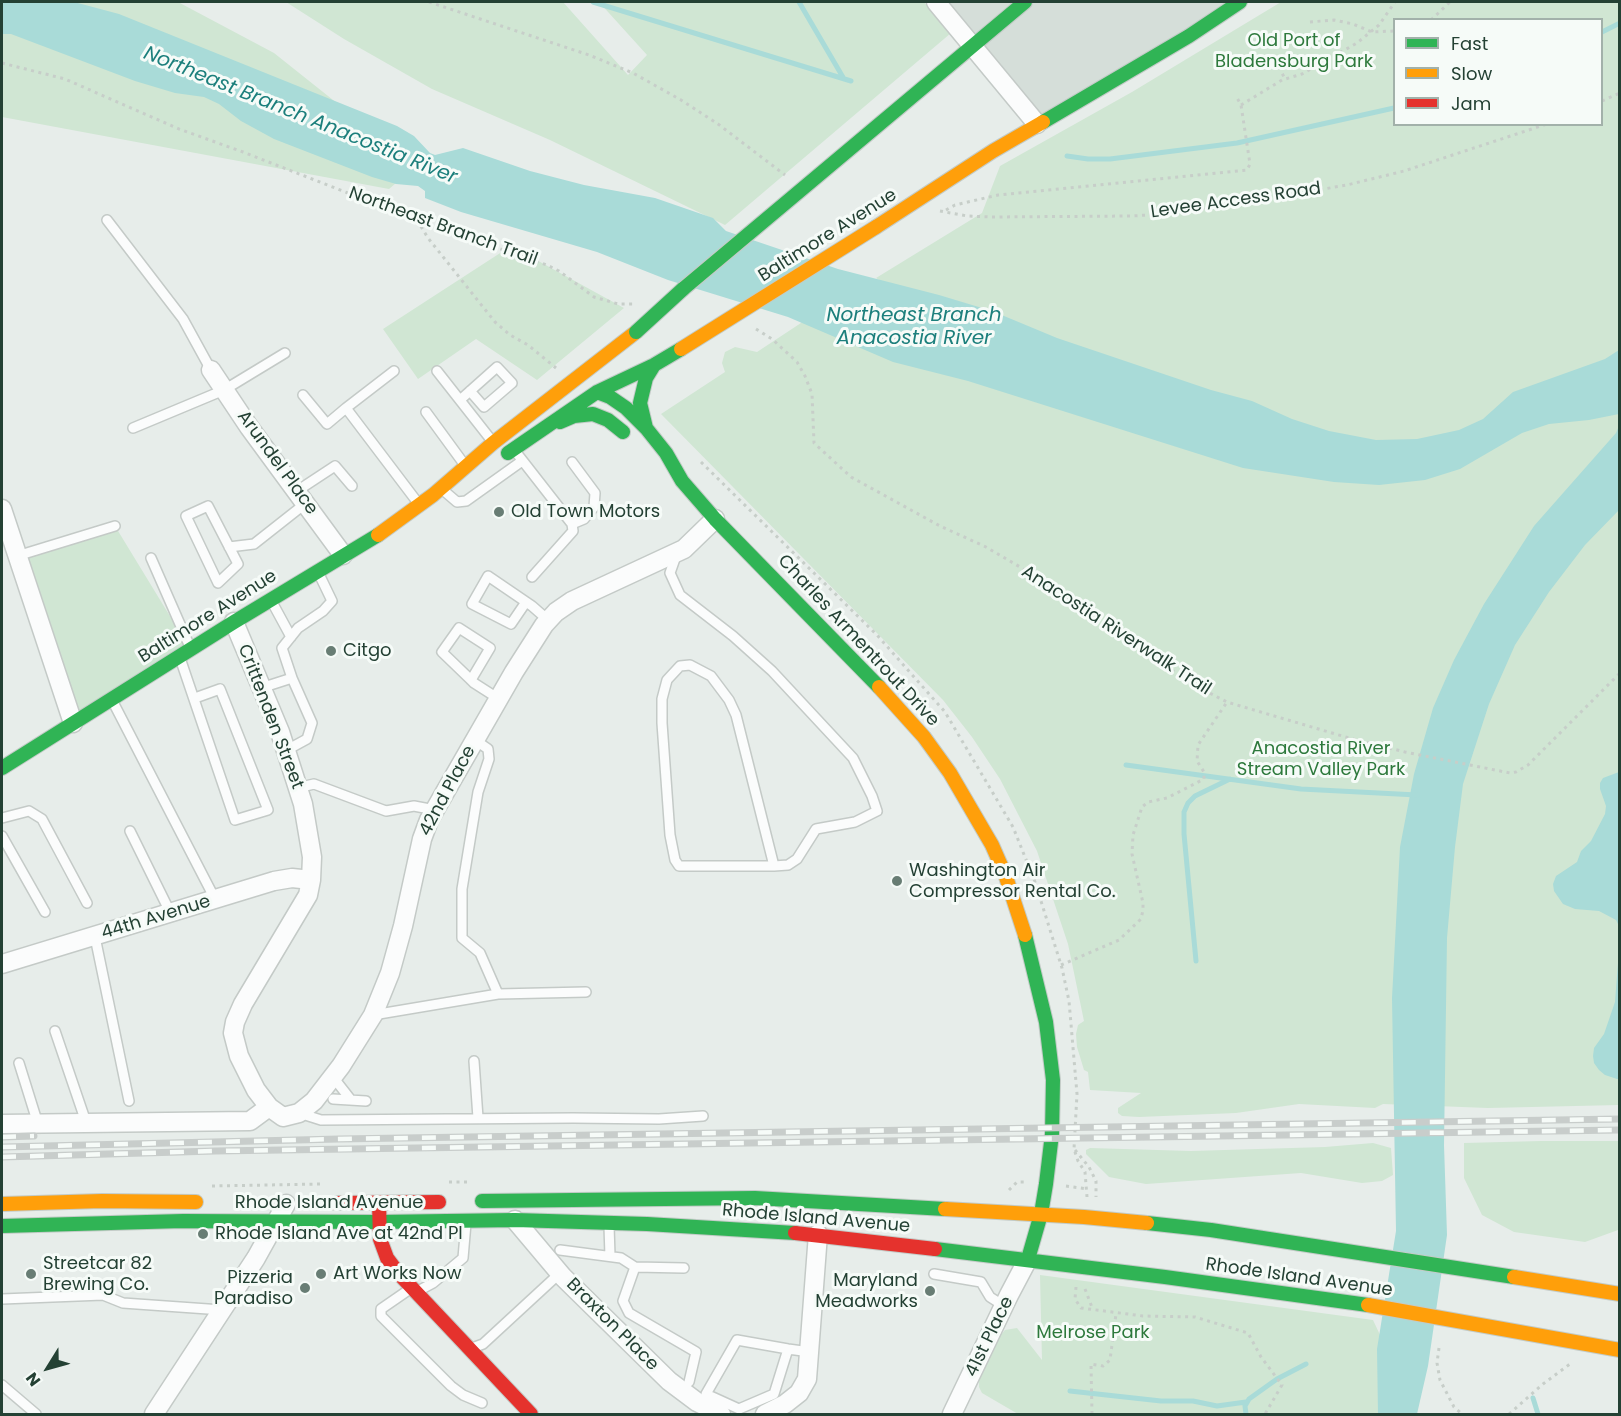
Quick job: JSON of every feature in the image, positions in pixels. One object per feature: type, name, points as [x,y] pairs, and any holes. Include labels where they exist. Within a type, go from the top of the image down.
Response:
[{"type":"main road","name":"Baltimore Avenue","points":[[2,768],[185,652],[382,532],[438,493],[490,466],[597,392],[654,365],[681,349],[921,199],[993,151],[1190,36],[1240,2]]},
{"type":"main road","name":"Baltimore Avenue","points":[[438,493],[465,466],[636,332],[683,289],[1020,3]]},
{"type":"main road","points":[[542,431],[574,416],[593,414],[608,420],[627,436],[603,412],[597,392],[599,367],[607,355]]},
{"type":"main road","points":[[646,429],[640,403],[646,378],[654,365]]},
{"type":"main road","points":[[542,405],[569,391],[586,389],[597,392]]},
{"type":"main road","name":"Charles Armentrout Drive","points":[[597,392],[610,397],[626,408],[646,429],[666,453],[682,482]]},
{"type":"main road","name":"Charles Armentrout Drive","points":[[654,461],[682,482],[715,519],[903,712],[950,773],[992,845],[1006,877],[1030,949],[1046,1022],[1053,1080],[1052,1134],[1041,1214],[1028,1259]]},
{"type":"main road","name":"Rhode Island Avenue","points":[[473,1201],[755,1198],[1084,1217],[1211,1230],[1389,1256],[1620,1294]]},
{"type":"main road","name":"Rhode Island Avenue","points":[[2,1204],[102,1201],[208,1202]]},
{"type":"main road","points":[[379,1202],[378,1222],[382,1247],[387,1258],[414,1290],[531,1414]]},
{"type":"main road","name":"Rhode Island Avenue","points":[[321,1203],[449,1202]]},
{"type":"main road","name":"Rhode Island Avenue","points":[[2,1226],[183,1221],[515,1220],[609,1222],[818,1234],[1028,1259],[1381,1307],[1620,1350]]},
{"type":"street","points":[[936,2],[1037,124]]},
{"type":"street","name":"Arundel Place","points":[[211,370],[249,427],[344,555]]},
{"type":"street","points":[[2,509],[72,723]]},
{"type":"street","name":"42nd Place","points":[[299,1113],[314,1101],[333,1077],[373,1015],[396,952],[422,839],[435,810],[530,644],[548,620],[572,601],[677,553],[701,534],[715,519]]},
{"type":"street","name":"Crittenden Street","points":[[234,622],[285,751],[309,835],[312,857],[308,895],[243,1004],[233,1033],[239,1056],[251,1082],[269,1107]]},
{"type":"street","name":"44th Avenue","points":[[2,964],[274,881],[292,878],[311,880]]},
{"type":"street","points":[[2,1124],[87,1125],[250,1121],[269,1107],[283,1117],[299,1113]]},
{"type":"street","points":[[154,1414],[223,1310],[287,1204]]},
{"type":"street","name":"Braxton Place","points":[[515,1220],[560,1273],[669,1381],[697,1402],[721,1414]]},
{"type":"street","points":[[765,1414],[785,1404],[803,1387],[807,1379],[818,1234]]},
{"type":"street","name":"41st Place","points":[[952,1414],[1028,1259]]},
{"type":"lane","points":[[107,220],[183,319],[211,370]]},
{"type":"lane","points":[[133,428],[224,390],[285,353]]},
{"type":"lane","points":[[460,400],[497,367],[512,383],[484,407],[471,391]]},
{"type":"lane","points":[[303,395],[327,424],[394,371]]},
{"type":"lane","points":[[437,371],[494,443]]},
{"type":"lane","points":[[346,408],[420,505]]},
{"type":"lane","points":[[426,412],[465,466]]},
{"type":"lane","points":[[513,449],[572,524],[573,531],[532,577]]},
{"type":"lane","points":[[438,493],[457,502],[466,501],[522,461]]},
{"type":"lane","points":[[572,462],[595,493],[594,507],[584,519],[572,524]]},
{"type":"lane","points":[[229,547],[254,544],[335,466],[352,486]]},
{"type":"lane","points":[[208,506],[229,547],[238,564],[218,583],[186,516],[208,506]]},
{"type":"lane","points":[[17,556],[115,526]]},
{"type":"lane","points":[[677,553],[670,573],[680,596],[733,636],[772,671],[854,758],[877,811],[855,822],[816,830],[797,860],[788,865],[774,866],[706,865],[683,867],[680,866],[675,860],[670,835],[662,723],[662,699],[667,680],[680,666],[690,665],[711,676],[729,700],[736,715],[774,866]]},
{"type":"lane","points":[[151,558],[185,652],[195,698],[235,820],[268,810],[220,689],[195,698]]},
{"type":"lane","points":[[285,751],[307,739],[312,723],[292,678],[282,648],[298,628],[332,601],[318,571]]},
{"type":"lane","points":[[526,602],[512,624],[472,604],[488,576],[526,602],[548,620]]},
{"type":"lane","points":[[271,599],[291,637]]},
{"type":"lane","points":[[471,680],[490,648],[459,628],[442,652],[471,680],[499,699]]},
{"type":"lane","points":[[261,688],[292,678]]},
{"type":"lane","points":[[111,699],[215,899]]},
{"type":"lane","points":[[475,740],[488,749],[489,759],[478,792],[462,889],[462,938],[480,953],[498,994]]},
{"type":"lane","points":[[297,788],[314,784],[386,811],[414,806],[435,810]]},
{"type":"lane","points":[[2,818],[29,811],[42,819],[87,903]]},
{"type":"lane","points":[[130,831],[171,914]]},
{"type":"lane","points":[[2,836],[45,912]]},
{"type":"lane","points":[[95,937],[129,1101]]},
{"type":"lane","points":[[373,1015],[498,994],[586,992]]},
{"type":"lane","points":[[55,1031],[87,1125]]},
{"type":"lane","points":[[474,1061],[478,1118]]},
{"type":"lane","points":[[19,1063],[38,1124]]},
{"type":"lane","points":[[333,1077],[351,1100]]},
{"type":"lane","points":[[333,1099],[366,1101]]},
{"type":"lane","points":[[299,1113],[321,1120],[659,1119],[703,1116]]},
{"type":"lane","points":[[466,1221],[463,1258],[433,1283],[414,1290],[381,1309],[381,1316],[451,1386],[463,1395],[482,1403]]},
{"type":"lane","points":[[609,1222],[610,1256]]},
{"type":"lane","points":[[560,1250],[621,1258],[635,1267],[684,1268]]},
{"type":"lane","points":[[635,1267],[623,1301],[629,1313],[696,1352],[689,1382]]},
{"type":"lane","points":[[470,1349],[483,1344],[560,1273]]},
{"type":"lane","points":[[934,1274],[981,1282],[990,1297],[1004,1306]]},
{"type":"lane","points":[[2,1299],[103,1295],[123,1303],[223,1310]]},
{"type":"lane","points":[[788,1349],[774,1394],[739,1409],[706,1394],[737,1340],[788,1349],[810,1353]]},
{"type":"lane","points":[[2,1385],[36,1414]]},
{"type":"path","points":[[429,2],[633,72],[718,124],[789,178],[805,187]]},
{"type":"path","points":[[1241,105],[1285,79],[1302,74],[1372,32],[1386,17],[1395,2]]},
{"type":"path","points":[[1433,18],[1450,2]]},
{"type":"path","points":[[1310,22],[1326,19],[1344,21],[1372,32],[1393,31]]},
{"type":"path","name":"Northeast Branch Trail","points":[[2,63],[65,79],[170,126],[265,160],[417,220],[547,265],[594,297],[618,303],[642,305]]},
{"type":"path","points":[[1278,68],[1285,79]]},
{"type":"path","points":[[1603,101],[1620,93]]},
{"type":"path","points":[[942,212],[955,205],[998,195],[1246,170],[1250,164],[1249,155],[1241,105],[1236,96]]},
{"type":"path","name":"Levee Access Road","points":[[921,199],[942,212],[991,218],[1166,214],[1260,200],[1404,171],[1541,126]]},
{"type":"path","points":[[417,220],[428,238],[495,322],[548,360],[570,382]]},
{"type":"path","name":"Anacostia Riverwalk Trail","points":[[749,325],[786,350],[805,376],[812,394],[814,443],[851,477],[1020,567],[1194,685],[1227,702],[1349,738],[1510,773],[1528,765],[1620,673]]},
{"type":"path","points":[[1061,965],[1119,940],[1141,919],[1143,903],[1132,854],[1133,835],[1142,807],[1149,802],[1167,798],[1204,779],[1204,772],[1197,761],[1198,745],[1227,702]]},
{"type":"path","points":[[1074,1149],[1086,1179],[1084,1217]]},
{"type":"path","points":[[1078,1266],[1075,1299],[1078,1306],[1116,1313],[1195,1317],[1244,1331],[1252,1339],[1261,1357],[1282,1385],[1265,1414]]},
{"type":"path","points":[[1092,1414],[1092,1364],[1104,1366],[1109,1363],[1116,1313]]},
{"type":"path","points":[[1439,1348],[1437,1363],[1442,1386],[1454,1407],[1462,1414]]},
{"type":"path","points":[[1509,1414],[1576,1359]]},
{"type":"shaded area","points":[[936,2],[1240,2],[1037,124]]},
{"type":"green space","points":[[2,2],[178,2],[274,53],[416,166],[389,189],[2,117]]},
{"type":"green space","points":[[286,2],[563,2],[628,75],[647,55],[599,2],[924,2],[951,33],[725,225],[550,140],[432,89],[344,39]]},
{"type":"green space","name":"Anacostia River Stream Valley Park","points":[[1281,2],[1619,2],[1619,1105],[1488,1108],[1383,1104],[1375,1108],[1299,1104],[1236,1113],[1139,1117],[1122,1116],[1118,1113],[1118,1108],[1141,1093],[1090,1090],[1088,1072],[1084,1070],[1077,1047],[1078,1025],[1084,1021],[1068,944],[1037,851],[1000,779],[972,737],[943,700],[661,414],[725,372],[722,363],[725,352],[735,347],[757,352],[804,321],[879,280],[876,278],[982,213],[1000,166],[1132,92]]},
{"type":"green space","points":[[511,246],[624,308],[537,380],[476,339],[418,379],[383,329]]},
{"type":"green space","points":[[115,526],[190,649],[73,723],[17,556]]},
{"type":"green space","points":[[1619,1141],[1620,1227],[1618,1230],[1585,1242],[1514,1232],[1482,1215],[1464,1178],[1464,1143]]},
{"type":"green space","points":[[1373,1143],[1391,1148],[1393,1175],[1382,1181],[1362,1183],[1301,1173],[1146,1184],[1109,1177],[1086,1154],[1086,1150],[1090,1148],[1191,1151],[1325,1147]]},
{"type":"green space","name":"Melrose Park","points":[[1040,1275],[1373,1320],[1417,1414],[1018,1414],[982,1393],[979,1378],[998,1338],[1005,1330],[1017,1328],[1042,1360]]},
{"type":"water","name":"Northeast Branch Anacostia River","points":[[2,2],[74,2],[119,14],[397,126],[414,136],[430,153],[435,155],[463,148],[530,171],[584,185],[655,198],[713,218],[726,231],[838,269],[992,311],[1057,338],[1211,390],[1252,401],[1292,419],[1329,431],[1376,440],[1417,439],[1459,430],[1483,419],[1513,392],[1605,359],[1619,350],[1619,414],[1549,424],[1522,433],[1460,469],[1425,480],[1379,485],[1334,482],[1243,468],[968,381],[893,362],[788,317],[668,280],[597,252],[461,212],[425,198],[425,191],[418,186],[396,184],[372,177],[274,139],[204,97],[175,93],[135,81],[11,34],[2,34]]},
{"type":"water","points":[[1619,426],[1619,510],[1585,545],[1549,592],[1515,645],[1489,704],[1463,784],[1447,938],[1444,1145],[1447,1235],[1428,1366],[1417,1414],[1378,1414],[1377,1349],[1396,1231],[1392,998],[1400,847],[1414,774],[1433,708],[1454,660],[1484,604],[1534,526],[1616,433]]},
{"type":"water","points":[[1620,772],[1619,926],[1616,920],[1599,911],[1575,909],[1563,904],[1554,891],[1553,884],[1556,876],[1577,862],[1581,851],[1591,841],[1605,814],[1606,806],[1600,783],[1603,778]]},
{"type":"water","points":[[1619,950],[1620,1079],[1617,1079],[1599,1070],[1594,1063],[1593,1056],[1594,1048],[1604,1034],[1615,1002]]},
{"type":"waterway","points":[[593,2],[851,81]]},
{"type":"waterway","points":[[799,2],[844,79]]},
{"type":"waterway","points":[[1603,32],[1620,23]]},
{"type":"waterway","points":[[1067,156],[1110,159],[1237,143],[1393,108]]},
{"type":"waterway","points":[[1126,765],[1301,789],[1417,795]]},
{"type":"waterway","points":[[1196,961],[1184,812],[1188,803],[1195,796],[1230,779]]},
{"type":"waterway","points":[[1246,1414],[1245,1406],[1249,1399],[1277,1379],[1306,1364]]},
{"type":"waterway","points":[[1070,1391],[1161,1401],[1193,1401],[1217,1406],[1246,1402]]},
{"type":"waterway","points":[[1533,1398],[1538,1414]]},
{"type":"railway","points":[[2,1147],[339,1139],[1620,1119]]},
{"type":"railway","points":[[2,1157],[215,1151],[1620,1130]]},
{"type":"railway","points":[[2,1137],[34,1136]]},
{"type":"traffic: fast","points":[[683,289],[1025,2]]},
{"type":"traffic: fast","points":[[1043,122],[1189,36],[1240,2]]},
{"type":"traffic: fast","points":[[636,332],[683,289]]},
{"type":"traffic: fast","points":[[508,453],[597,392],[654,365],[681,349]]},
{"type":"traffic: fast","points":[[646,428],[640,403],[646,378],[654,365]]},
{"type":"traffic: fast","points":[[597,392],[610,397],[626,408],[646,428],[666,453],[682,481],[715,519],[879,687]]},
{"type":"traffic: fast","points":[[560,422],[574,416],[593,414],[608,420],[623,432]]},
{"type":"traffic: fast","points":[[2,768],[234,622],[378,535]]},
{"type":"traffic: fast","points":[[1025,935],[1046,1022],[1053,1080],[1052,1134],[1046,1184],[1041,1214],[1028,1259]]},
{"type":"traffic: fast","points":[[482,1201],[755,1198],[945,1209]]},
{"type":"traffic: fast","points":[[2,1226],[183,1221],[515,1220],[647,1224],[795,1233]]},
{"type":"traffic: fast","points":[[1147,1223],[1211,1230],[1514,1277]]},
{"type":"traffic: fast","points":[[935,1249],[1368,1305]]},
{"type":"traffic: slow","points":[[876,227],[993,151],[1043,122]]},
{"type":"traffic: slow","points":[[681,349],[876,227]]},
{"type":"traffic: slow","points":[[378,535],[433,495],[493,443],[636,332]]},
{"type":"traffic: slow","points":[[879,687],[924,737],[950,773],[992,845],[1006,877],[1025,935]]},
{"type":"traffic: slow","points":[[2,1204],[102,1201],[196,1202]]},
{"type":"traffic: slow","points":[[945,1209],[1147,1223]]},
{"type":"traffic: slow","points":[[1514,1277],[1620,1294]]},
{"type":"traffic: slow","points":[[1368,1305],[1620,1350]]},
{"type":"traffic: jam","points":[[335,1203],[439,1202]]},
{"type":"traffic: jam","points":[[379,1203],[380,1239],[387,1258],[399,1274],[531,1414]]},
{"type":"traffic: jam","points":[[795,1233],[935,1249]]},
{"type":"place","name":"Old Town Motors","points":[[499,512]]},
{"type":"place","name":"Citgo","points":[[331,651]]},
{"type":"place","name":"Washington Air Compressor Rental Co.","points":[[897,881]]},
{"type":"place","name":"Rhode Island Ave at 42nd Pl","points":[[203,1234]]},
{"type":"place","name":"Streetcar 82 Brewing Co.","points":[[31,1274]]},
{"type":"place","name":"Art Works Now","points":[[321,1274]]},
{"type":"place","name":"Pizzeria Paradiso","points":[[305,1288]]},
{"type":"place","name":"Maryland Meadworks","points":[[930,1291]]},
{"type":"park label","name":"Old Port of Bladensburg Park","points":[[1294,51]]}]
